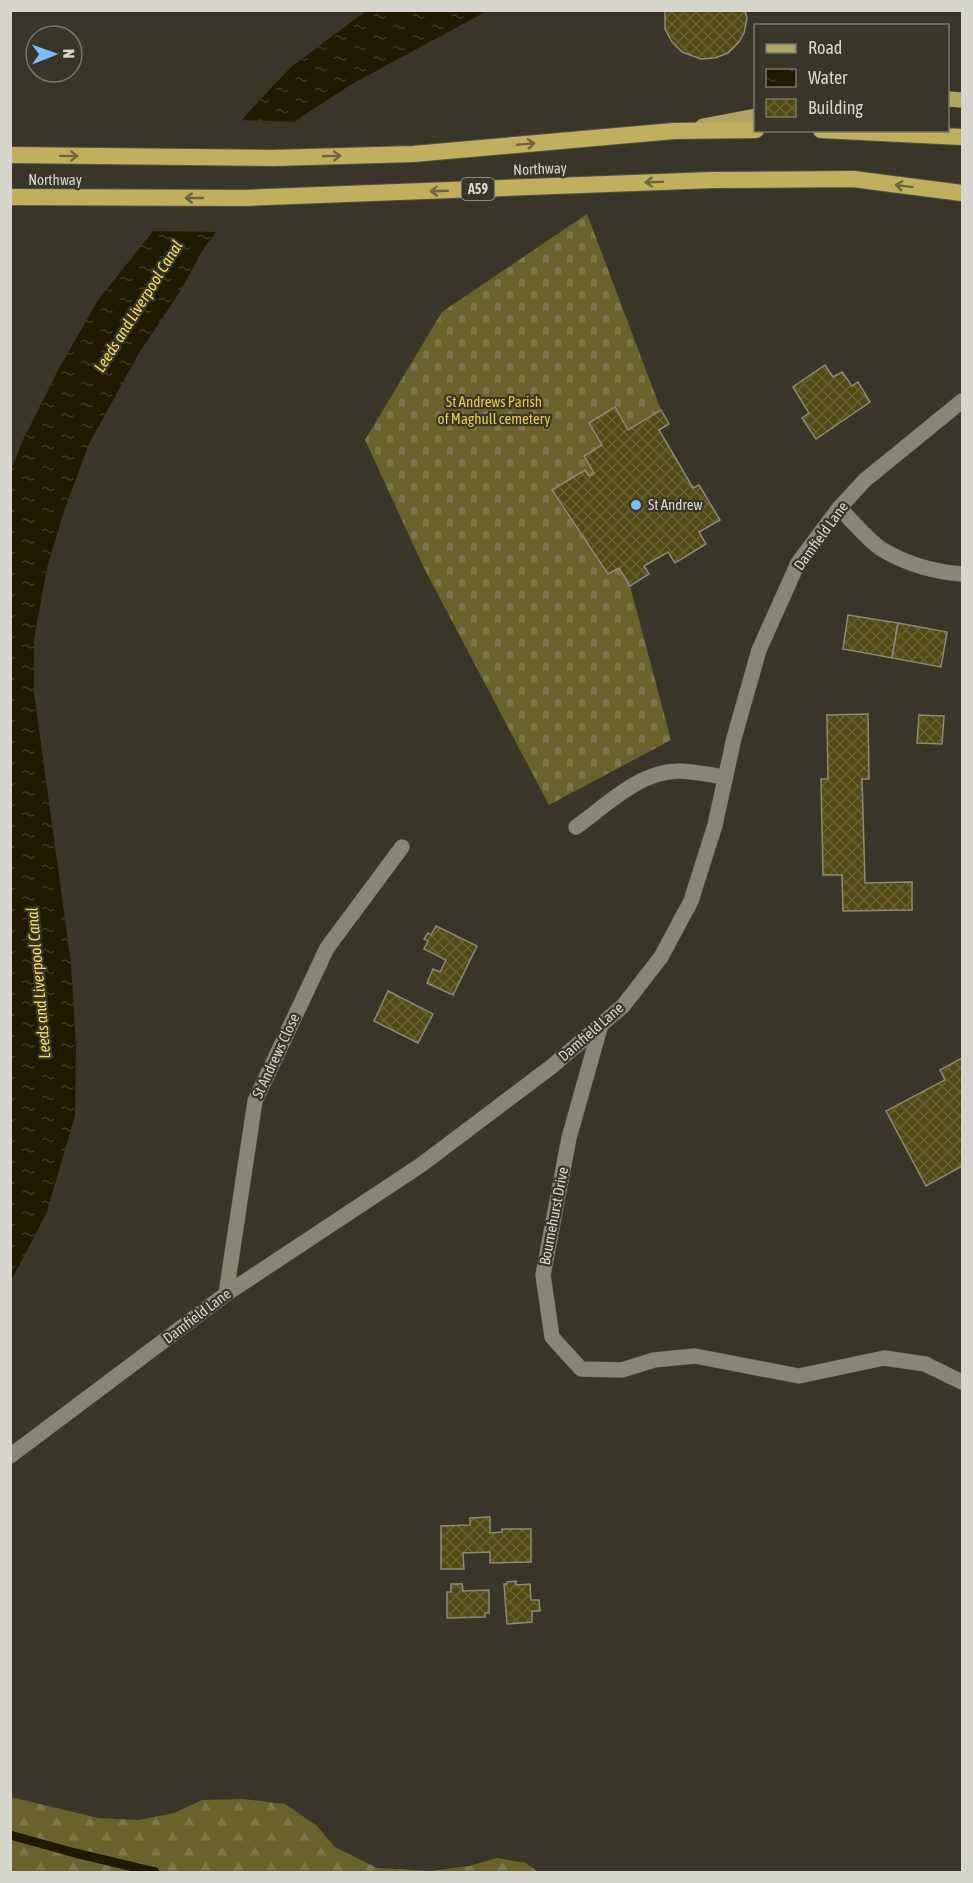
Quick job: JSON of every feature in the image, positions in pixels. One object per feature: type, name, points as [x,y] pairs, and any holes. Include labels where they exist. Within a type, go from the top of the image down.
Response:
[{"type":"highway","name":"Northway","points":[[10,155],[273,158],[413,154],[674,131],[754,130]]},
{"type":"highway","points":[[851,132],[960,139]]},
{"type":"highway","name":"Northway","points":[[10,197],[244,198],[748,180],[853,179],[963,193]]},
{"type":"main road","points":[[674,131],[754,116]]},
{"type":"street","name":"Damfield Lane","points":[[10,1456],[226,1294],[421,1165],[551,1067],[623,1006],[661,957],[691,901],[715,825],[725,777],[759,650],[798,563],[839,508],[865,480],[963,401]]},
{"type":"street","points":[[839,508],[881,549],[916,565],[942,572],[963,574]]},
{"type":"street","points":[[576,827],[635,784],[657,774],[680,771],[725,777]]},
{"type":"street","name":"St Andrews Close","points":[[226,1294],[255,1101],[327,948],[402,847]]},
{"type":"street","name":"Bournehurst Drive","points":[[602,1024],[569,1138],[543,1275],[552,1338],[581,1369],[622,1370],[654,1360],[695,1356],[799,1376],[884,1358],[925,1364],[963,1382]]},
{"type":"green space","name":"St Andrews Parish of Maghull cemetery","points":[[587,214],[661,410],[628,430],[615,408],[589,423],[602,445],[584,456],[594,473],[589,476],[585,470],[552,490],[608,574],[619,568],[630,586],[671,740],[549,805],[424,568],[365,440],[442,312]]},
{"type":"green space","points":[[11,1797],[98,1818],[138,1820],[174,1813],[202,1800],[243,1799],[285,1804],[317,1826],[335,1847],[377,1868],[432,1871],[469,1866],[497,1858],[526,1863],[538,1872],[11,1872]]},
{"type":"water","name":"Leeds and Liverpool Canal","points":[[366,11],[487,11],[352,84],[301,117],[204,248],[179,293],[139,353],[89,444],[64,511],[47,568],[34,639],[34,693],[71,963],[76,1046],[75,1116],[46,1214],[11,1281],[11,470],[23,440],[56,374],[98,300],[245,116],[291,67]]},
{"type":"pier","points":[[238,120],[299,122],[219,232],[149,231]]},
{"type":"building","points":[[665,10],[745,10],[747,18],[744,33],[728,53],[715,58],[701,59],[682,52],[672,42],[665,29]]},
{"type":"building","points":[[825,365],[833,377],[842,372],[852,386],[858,382],[870,402],[816,439],[802,418],[809,413],[793,387]]},
{"type":"building","name":"St Andrew","points":[[615,407],[628,430],[661,410],[669,424],[659,430],[693,488],[699,485],[720,520],[699,532],[706,544],[675,563],[668,552],[644,566],[649,574],[630,586],[619,568],[608,574],[552,490],[585,470],[589,476],[594,473],[584,456],[602,445],[589,423]]},
{"type":"building","points":[[848,615],[898,623],[892,658],[843,649]]},
{"type":"building","points":[[898,623],[947,632],[941,667],[892,658]]},
{"type":"building","points":[[868,714],[869,779],[862,779],[865,883],[912,882],[912,910],[843,911],[842,875],[823,875],[821,779],[828,779],[827,715]]},
{"type":"building","points":[[919,715],[944,716],[942,744],[917,743]]},
{"type":"building","points":[[436,926],[477,946],[453,995],[427,983],[433,969],[440,972],[446,960],[424,949],[428,941],[424,939],[428,933],[431,935]]},
{"type":"building","points":[[388,991],[433,1014],[418,1043],[374,1021]]},
{"type":"building","points":[[962,1058],[962,1166],[926,1186],[886,1111],[945,1080],[940,1070]]},
{"type":"building","points":[[490,1517],[490,1533],[502,1532],[502,1529],[531,1529],[531,1562],[490,1563],[490,1552],[463,1553],[464,1569],[441,1569],[441,1526],[470,1525],[470,1518]]},
{"type":"building","points":[[516,1581],[516,1585],[530,1584],[531,1600],[539,1600],[540,1611],[532,1611],[532,1622],[507,1624],[504,1584]]},
{"type":"building","points":[[451,1584],[462,1584],[463,1591],[489,1590],[489,1613],[485,1613],[485,1617],[447,1618],[447,1592],[451,1592]]},
{"type":"waterway","points":[[10,1835],[155,1872]]},
{"type":"place","name":"St Andrew","points":[[636,505]]}]
